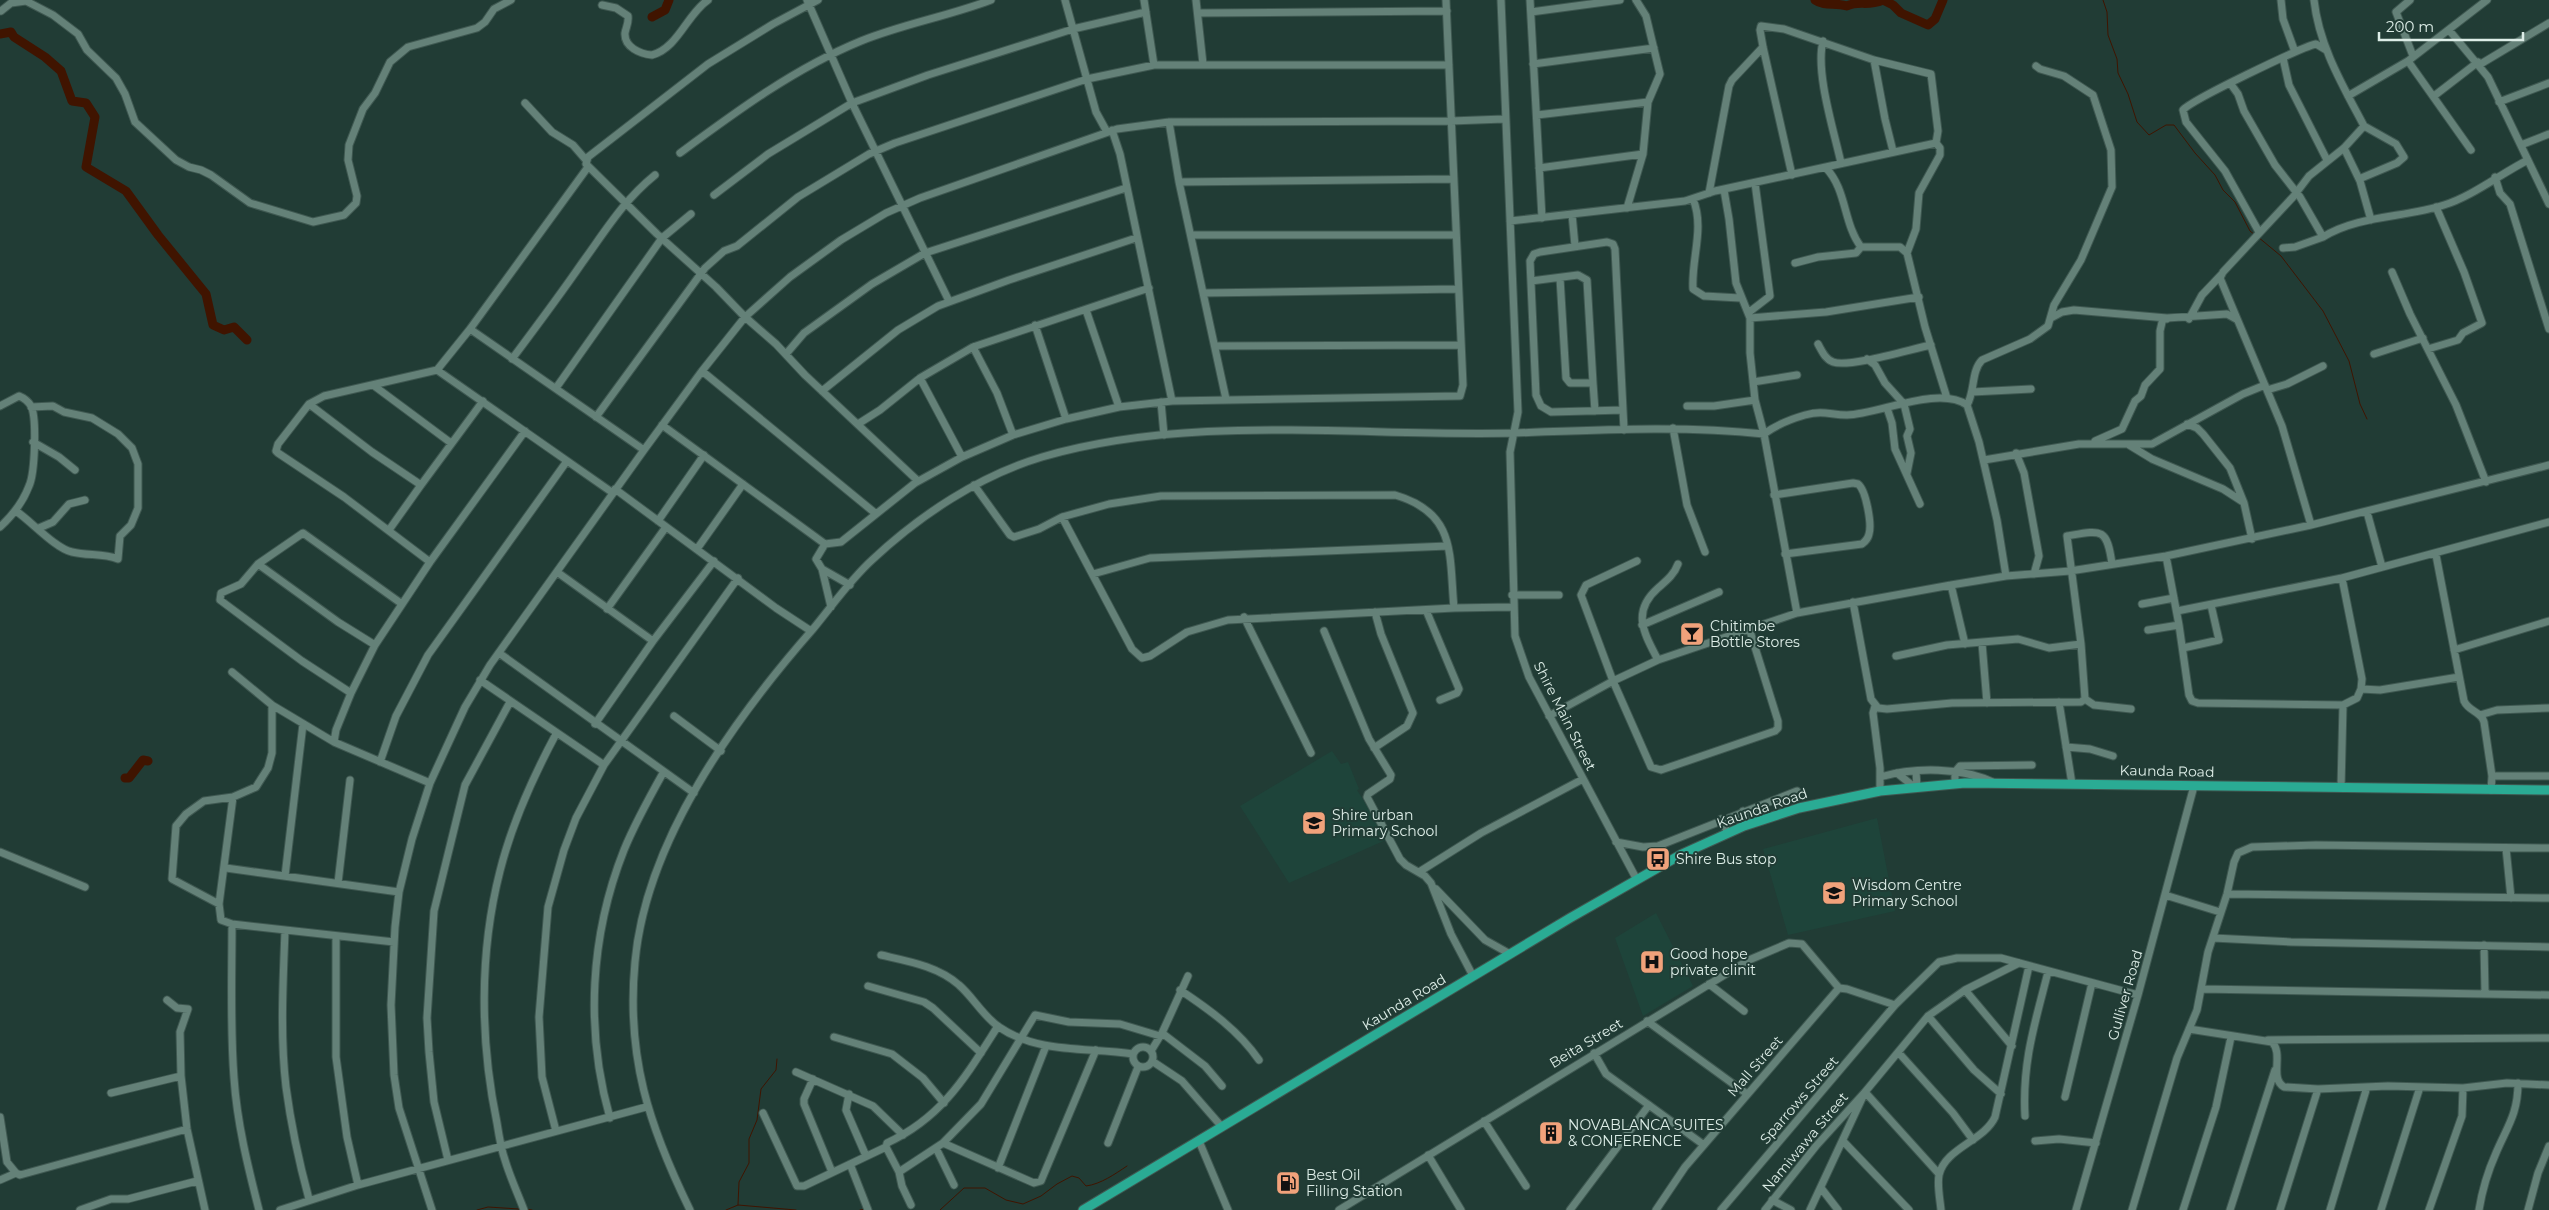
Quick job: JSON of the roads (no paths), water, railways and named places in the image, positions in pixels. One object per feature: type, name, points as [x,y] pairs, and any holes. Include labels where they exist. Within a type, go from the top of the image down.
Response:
[{"type":"main road","name":"Kaunda Road","points":[[1083,1210],[1472,976],[1682,854],[1747,825],[1799,808],[1880,791],[1915,786],[1995,783],[2549,790]]},
{"type":"street","points":[[0,11],[4,0]]},
{"type":"street","points":[[0,11],[11,3],[26,1],[53,15],[78,34],[88,50],[116,78],[134,122],[176,160],[211,175],[250,203],[313,222],[344,215],[356,203],[357,196],[348,160],[350,145],[363,109],[375,93],[390,62],[408,47],[477,28],[485,22],[494,9],[511,0]]},
{"type":"street","points":[[602,5],[616,8],[628,16],[625,37],[628,44],[641,53],[652,55],[675,37],[700,6],[708,0]]},
{"type":"street","points":[[430,562],[344,497],[276,451],[278,444],[309,404],[324,396],[437,370],[470,329],[587,164],[704,67],[808,2],[818,0]]},
{"type":"street","points":[[680,153],[753,101],[860,41],[992,0]]},
{"type":"street","points":[[1065,0],[1100,122],[1109,131],[1120,154],[1136,238],[1149,288],[1172,401]]},
{"type":"street","points":[[1144,0],[1154,65]]},
{"type":"street","points":[[1196,0],[1203,64]]},
{"type":"street","points":[[662,425],[825,544],[840,542],[918,481],[962,457],[1013,435],[1066,419],[1118,407],[1172,401],[1460,396],[1463,385],[1457,289],[1446,0]]},
{"type":"street","name":"Shire Main Street","points":[[1501,0],[1504,119],[1518,412],[1510,452],[1512,607],[1515,636],[1528,677],[1637,880]]},
{"type":"street","points":[[1530,0],[1542,218]]},
{"type":"street","points":[[1531,12],[1620,0]]},
{"type":"street","points":[[1627,208],[1643,154],[1648,102],[1660,74],[1646,16],[1636,0]]},
{"type":"street","points":[[2281,0],[2283,19],[2295,52]]},
{"type":"street","points":[[2314,0],[2316,17],[2328,53],[2364,126],[2396,144],[2404,157],[2397,163],[2359,179]]},
{"type":"street","points":[[2410,0],[2396,12],[2410,59],[2471,150]]},
{"type":"street","points":[[2348,96],[2410,59],[2449,30],[2467,13],[2487,0]]},
{"type":"street","points":[[808,2],[852,102],[949,301]]},
{"type":"street","points":[[1198,12],[1447,11]]},
{"type":"street","points":[[714,195],[776,149],[852,102],[928,75],[1073,29],[1146,12]]},
{"type":"street","points":[[2434,96],[2479,64],[2549,23]]},
{"type":"street","points":[[1792,174],[1763,47],[1760,30],[1764,25],[1823,41],[1874,60],[1931,74],[1938,131],[1936,143],[1940,148],[1940,155],[1919,193],[1916,229],[1907,253]]},
{"type":"street","points":[[2449,30],[2488,77],[2549,204]]},
{"type":"street","points":[[1823,41],[1820,52],[1822,69],[1841,163]]},
{"type":"street","points":[[2259,232],[2225,171],[2182,115],[2183,110],[2187,105],[2295,52],[2316,44],[2323,47],[2328,53]]},
{"type":"street","points":[[1710,193],[1732,80],[1763,47]]},
{"type":"street","points":[[1533,64],[1654,48]]},
{"type":"street","points":[[2283,58],[2289,85],[2327,160]]},
{"type":"street","points":[[1874,60],[1885,120],[1894,151]]},
{"type":"street","points":[[596,417],[701,273],[724,251],[736,246],[798,197],[876,151],[1087,79],[1154,65],[1449,65]]},
{"type":"street","points":[[2006,576],[1997,520],[1984,460],[1967,405],[1978,364],[1982,360],[2037,335],[2048,326],[2054,305],[2070,282],[2094,233],[2102,206],[2110,191],[2111,156],[2105,130],[2092,95],[2064,76],[2040,70],[2036,66]]},
{"type":"street","points":[[2230,83],[2238,94],[2244,111],[2275,164],[2297,192],[2323,236]]},
{"type":"street","points":[[2500,102],[2549,83]]},
{"type":"street","points":[[1537,115],[1648,102]]},
{"type":"street","points":[[525,103],[552,132],[573,146],[587,164],[662,238],[701,273],[745,318],[786,354],[822,391],[918,481]]},
{"type":"street","points":[[432,1210],[401,1116],[394,1075],[392,1005],[394,942],[400,892],[412,839],[430,783],[480,680],[662,425],[745,318],[790,277],[841,240],[903,205],[1109,131],[1169,122],[1452,121],[1504,119]]},
{"type":"street","points":[[1169,122],[1179,182],[1226,399]]},
{"type":"street","points":[[2189,319],[2202,295],[2297,192],[2309,176],[2344,148],[2364,126]]},
{"type":"street","points":[[2521,145],[2549,134]]},
{"type":"street","points":[[1510,221],[1694,199],[1710,193],[1792,174],[1936,143]]},
{"type":"street","points":[[2344,148],[2359,179],[2371,220]]},
{"type":"street","points":[[1539,168],[1643,154]]},
{"type":"street","points":[[2283,248],[2323,236],[2345,224],[2436,207],[2459,199],[2528,160]]},
{"type":"street","points":[[1826,168],[1841,190],[1846,214],[1861,247]]},
{"type":"street","points":[[512,359],[587,257],[606,226],[626,202],[655,175]]},
{"type":"street","points":[[2495,177],[2500,193],[2510,204],[2549,329]]},
{"type":"street","points":[[1179,182],[1454,179]]},
{"type":"street","points":[[1749,316],[1770,296],[1755,183]]},
{"type":"street","points":[[786,354],[804,333],[872,284],[926,253],[1126,188]]},
{"type":"street","points":[[1724,190],[1729,219],[1733,270],[1740,298],[1749,316],[1752,382],[1755,400],[1764,434],[1797,613]]},
{"type":"street","points":[[1694,199],[1697,211],[1698,232],[1693,289],[1704,296],[1740,298]]},
{"type":"street","points":[[2428,349],[2458,340],[2463,333],[2482,323],[2462,264],[2436,207]]},
{"type":"street","points":[[556,388],[662,238],[691,214]]},
{"type":"street","points":[[1572,214],[1575,246]]},
{"type":"street","points":[[1192,235],[1456,235]]},
{"type":"street","points":[[822,391],[898,330],[949,301],[1136,238]]},
{"type":"street","points":[[1624,410],[1551,412],[1541,406],[1538,400],[1530,261],[1534,254],[1575,246],[1607,242],[1613,244],[1615,249],[1624,410],[1624,430]]},
{"type":"street","points":[[1861,247],[1900,247],[1907,253],[1930,345],[1947,398]]},
{"type":"street","points":[[1795,262],[1818,257],[1856,253],[1861,247]]},
{"type":"street","points":[[2392,272],[2460,414],[2486,482]]},
{"type":"street","points":[[1531,281],[1578,275],[1585,278],[1588,283],[1595,411]]},
{"type":"street","points":[[2221,275],[2221,282],[2266,387],[2291,452],[2311,525]]},
{"type":"street","points":[[1560,278],[1566,378],[1570,383],[1593,383]]},
{"type":"street","points":[[858,424],[880,410],[920,378],[973,347],[1149,288]]},
{"type":"street","points":[[1203,293],[1457,289]]},
{"type":"street","points":[[1749,316],[1826,312],[1919,298]]},
{"type":"street","points":[[1086,310],[1118,407]]},
{"type":"street","points":[[2051,318],[2062,312],[2074,310],[2189,319],[2223,314],[2236,319]]},
{"type":"street","points":[[2086,444],[2108,437],[2124,426],[2135,401],[2141,396],[2145,385],[2161,366],[2159,339],[2165,318]]},
{"type":"street","points":[[1035,325],[1066,419]]},
{"type":"street","points":[[470,329],[644,450]]},
{"type":"street","points":[[2374,354],[2423,338]]},
{"type":"street","points":[[1818,344],[1826,358],[1831,361],[1845,363],[1930,345]]},
{"type":"street","points":[[1215,346],[1460,345]]},
{"type":"street","points":[[973,347],[1000,402],[1013,435]]},
{"type":"street","points":[[1866,359],[1875,365],[1885,384],[1904,404],[1910,428],[1907,436],[1911,453],[1907,473]]},
{"type":"street","points":[[1984,460],[2016,453],[2086,444],[2152,444],[2243,394],[2266,387],[2287,384],[2323,366]]},
{"type":"street","points":[[437,370],[567,462],[658,521],[738,578],[776,608],[811,631]]},
{"type":"street","points":[[702,371],[875,513]]},
{"type":"street","points":[[1752,382],[1797,375]]},
{"type":"street","points":[[920,378],[962,457]]},
{"type":"street","points":[[373,385],[451,443]]},
{"type":"street","points":[[1972,392],[2031,389]]},
{"type":"street","points":[[0,406],[19,396],[31,407],[33,442],[31,482],[16,511],[0,527]]},
{"type":"street","points":[[690,1210],[668,1167],[646,1107],[638,1073],[634,1024],[634,985],[638,942],[649,890],[658,863],[694,793],[784,661],[879,554],[943,504],[974,486],[1042,457],[1104,442],[1164,435],[1249,431],[1515,432],[1673,428],[1764,434],[1772,428],[1806,415],[1826,411],[1847,415],[1947,398],[1967,405]]},
{"type":"street","points":[[1687,406],[1722,405],[1755,400]]},
{"type":"street","points":[[389,530],[482,401]]},
{"type":"street","points":[[1161,402],[1164,435]]},
{"type":"street","points":[[309,404],[364,447],[421,486]]},
{"type":"street","points":[[16,511],[39,528],[51,541],[72,552],[93,553],[120,558],[120,536],[131,526],[138,508],[138,464],[134,451],[125,441],[92,418],[64,412],[53,406],[31,407]]},
{"type":"street","points":[[1887,408],[1892,423],[1895,449],[1920,504]]},
{"type":"street","points":[[2187,424],[2197,428],[2227,464],[2244,503],[2252,538]]},
{"type":"street","points":[[1673,428],[1686,505],[1705,552]]},
{"type":"street","points":[[334,742],[336,730],[351,693],[375,645],[430,562],[525,431]]},
{"type":"street","points":[[33,442],[59,457],[75,470]]},
{"type":"street","points":[[2129,445],[2152,459],[2223,489],[2244,503]]},
{"type":"street","points":[[2016,453],[2024,473],[2039,556],[2034,574]]},
{"type":"street","points":[[658,521],[704,455]]},
{"type":"street","points":[[380,762],[396,716],[428,655],[567,462]]},
{"type":"street","points":[[1549,716],[1612,681],[1658,660],[1797,613],[2006,576],[2070,571],[2166,556],[2367,512],[2548,467]]},
{"type":"street","points":[[1774,495],[1853,483],[1858,484],[1864,492],[1870,531],[1866,541],[1862,544],[1785,554]]},
{"type":"street","points":[[697,549],[743,484]]},
{"type":"street","points":[[974,486],[1010,535],[1014,537],[1039,529],[1062,517],[1109,504],[1161,496],[1381,494],[1408,499],[1428,510],[1441,526],[1448,546],[1454,608]]},
{"type":"street","points":[[39,528],[53,522],[69,504],[86,500]]},
{"type":"street","points":[[2367,512],[2382,567]]},
{"type":"street","points":[[1062,517],[1132,649],[1142,658],[1150,656],[1187,632],[1209,624],[1244,618],[1512,607]]},
{"type":"street","points":[[2177,611],[2342,578],[2436,555],[2549,522]]},
{"type":"street","points":[[607,609],[666,527]]},
{"type":"street","points":[[2085,699],[2081,644],[2070,571],[2067,536],[2095,531],[2101,532],[2109,542],[2112,564]]},
{"type":"street","points":[[351,693],[302,661],[220,600],[222,591],[241,584],[258,564],[303,533],[402,604]]},
{"type":"street","points":[[825,544],[816,559],[822,569],[831,607]]},
{"type":"street","points":[[1093,574],[1150,558],[1448,546]]},
{"type":"street","points":[[2436,555],[2466,706],[2480,714],[2484,722],[2492,776],[2491,790]]},
{"type":"street","points":[[2166,556],[2177,611],[2189,695],[2192,701],[2198,703],[2343,706],[2357,698],[2362,689],[2361,671],[2342,578]]},
{"type":"street","points":[[595,724],[653,641],[714,561]]},
{"type":"street","points":[[1637,561],[1596,579],[1582,589],[1584,605],[1612,681],[1648,764],[1656,770],[1661,770],[1775,731],[1778,728],[1778,721],[1749,628]]},
{"type":"street","points":[[258,564],[338,622],[375,645]]},
{"type":"street","points":[[1658,660],[1642,625],[1647,601],[1673,575],[1678,564]]},
{"type":"street","points":[[822,569],[850,585]]},
{"type":"street","points":[[557,572],[653,641]]},
{"type":"street","points":[[556,1131],[542,1077],[539,1017],[548,907],[564,850],[576,818],[604,765],[738,578]]},
{"type":"street","points":[[1951,585],[1965,644]]},
{"type":"street","points":[[1642,625],[1719,592]]},
{"type":"street","points":[[1512,595],[1560,595]]},
{"type":"street","points":[[2142,604],[2174,598]]},
{"type":"street","points":[[1853,602],[1875,706],[1872,713],[1880,791]]},
{"type":"street","points":[[2183,648],[2219,640],[2211,605]]},
{"type":"street","points":[[1426,610],[1458,690],[1457,693],[1440,700]]},
{"type":"street","points":[[1374,748],[1407,726],[1413,714],[1381,634],[1375,612]]},
{"type":"street","points":[[1244,618],[1311,753]]},
{"type":"street","points":[[2454,650],[2549,621]]},
{"type":"street","points":[[2148,630],[2179,625]]},
{"type":"street","points":[[1324,630],[1374,748],[1391,776],[1368,794],[1367,797],[1400,859],[1431,883],[1488,942],[1510,954]]},
{"type":"street","points":[[1896,656],[1947,645],[2025,639],[2036,645],[2056,648],[2081,644]]},
{"type":"street","points":[[1982,643],[1987,703]]},
{"type":"street","points":[[499,653],[621,743],[694,793]]},
{"type":"street","points":[[232,672],[272,705],[334,742],[430,783]]},
{"type":"street","points":[[2362,689],[2369,691],[2394,689],[2459,677]]},
{"type":"street","points":[[480,680],[556,734],[604,765]]},
{"type":"street","points":[[1875,706],[1887,710],[1938,704],[2081,702],[2085,699]]},
{"type":"street","points":[[2085,699],[2094,705],[2131,709]]},
{"type":"street","points":[[448,1160],[434,1102],[429,1052],[428,1018],[433,917],[440,879],[465,785],[510,702]]},
{"type":"street","points":[[2059,702],[2072,784]]},
{"type":"street","points":[[219,904],[172,878],[176,826],[186,814],[204,801],[233,797],[256,787],[268,768],[272,753],[272,705]]},
{"type":"street","points":[[2341,788],[2343,706]]},
{"type":"street","points":[[2480,714],[2496,710],[2549,708]]},
{"type":"street","points":[[674,716],[721,751]]},
{"type":"street","points":[[285,876],[303,724]]},
{"type":"street","points":[[524,1210],[504,1160],[491,1097],[484,1025],[484,991],[491,926],[500,871],[532,780],[556,734]]},
{"type":"street","points":[[2066,747],[2090,749],[2114,756]]},
{"type":"street","points":[[1955,784],[1955,772],[1960,766],[2032,766]]},
{"type":"street","points":[[1994,766],[1995,783]]},
{"type":"street","points":[[610,1118],[603,1093],[593,1021],[601,934],[606,905],[624,850],[663,772]]},
{"type":"street","points":[[1915,786],[1916,772]]},
{"type":"street","points":[[1880,777],[1897,773],[1955,772],[1984,777],[1995,783]]},
{"type":"street","points":[[1897,773],[1915,786]]},
{"type":"street","points":[[2492,776],[2549,776]]},
{"type":"street","points":[[1419,872],[1481,834],[1583,779]]},
{"type":"street","points":[[338,884],[350,780]]},
{"type":"street","name":"Gulliver Road","points":[[2076,1210],[2138,995],[2194,786]]},
{"type":"street","points":[[1616,842],[1643,847],[1658,846],[1722,819],[1797,791]]},
{"type":"street","points":[[233,797],[226,868],[219,904],[221,920],[232,924],[285,931],[394,942]]},
{"type":"street","points":[[1743,811],[1747,825]]},
{"type":"street","points":[[1722,819],[1728,833]]},
{"type":"street","points":[[2132,1210],[2177,1058],[2189,1030],[2201,989],[2235,857],[2242,850],[2252,847],[2316,845],[2549,848]]},
{"type":"street","points":[[2506,848],[2511,898]]},
{"type":"street","points":[[0,852],[85,887]]},
{"type":"street","points":[[226,868],[400,892]]},
{"type":"street","points":[[1431,883],[1451,934],[1472,976]]},
{"type":"street","points":[[2227,894],[2549,898]]},
{"type":"street","points":[[2165,895],[2220,912]]},
{"type":"street","points":[[232,924],[231,1018],[234,1080],[245,1155],[259,1210]]},
{"type":"street","points":[[285,931],[282,1009],[286,1086],[296,1150],[309,1199]]},
{"type":"street","points":[[336,937],[336,1057],[341,1102],[358,1185]]},
{"type":"street","points":[[2213,938],[2291,942],[2549,947]]},
{"type":"street","name":"Beita Street","points":[[1339,1210],[1647,1021],[1749,960],[1779,946],[1796,942],[1802,944],[1839,988]]},
{"type":"street","points":[[2484,945],[2485,992]]},
{"type":"street","points":[[880,956],[916,963],[941,973],[958,984],[998,1026],[1046,1046],[1133,1054],[1142,1047],[1151,1052]]},
{"type":"street","name":"Sparrows Street","points":[[1721,1210],[1895,1005],[1932,967],[1946,959],[1987,958],[2019,963],[2138,995]]},
{"type":"street","points":[[1810,1210],[1865,1092],[1928,1016],[1965,990],[2019,963]]},
{"type":"street","points":[[1939,1174],[1955,1153],[1992,1125],[2001,1094],[2029,966]]},
{"type":"street","points":[[2025,1116],[2024,1080],[2027,1053],[2048,972]]},
{"type":"street","points":[[1133,1054],[1133,1062],[1138,1067],[1147,1067],[1152,1061],[1151,1052],[1161,1035],[1188,976]]},
{"type":"street","points":[[2064,1097],[2092,983]]},
{"type":"street","points":[[1709,984],[1744,1011]]},
{"type":"street","points":[[868,986],[924,1002],[934,1008],[980,1053]]},
{"type":"street","points":[[1839,988],[1895,1005]]},
{"type":"street","name":"Mall Street","points":[[1656,1210],[1678,1177],[1704,1145],[1839,988]]},
{"type":"street","points":[[2201,989],[2283,992],[2485,992],[2549,995]]},
{"type":"street","points":[[1180,990],[1209,1010],[1238,1035],[1259,1060]]},
{"type":"street","points":[[1965,990],[2012,1046]]},
{"type":"street","points":[[169,1002],[177,1008],[188,1009],[180,1032],[181,1076],[187,1129],[197,1181],[205,1210]]},
{"type":"street","points":[[899,1172],[939,1145],[981,1104],[1035,1015],[1063,1022],[1120,1024],[1161,1035],[1205,1066],[1222,1086]]},
{"type":"street","points":[[1928,1016],[1974,1070],[2001,1094]]},
{"type":"street","points":[[1647,1021],[1747,1094]]},
{"type":"street","points":[[763,1113],[797,1186],[804,1186],[886,1147],[887,1143],[903,1135],[939,1109],[972,1069],[998,1026]]},
{"type":"street","points":[[2189,1030],[2231,1037],[2268,1040],[2549,1038]]},
{"type":"street","points":[[834,1037],[892,1054],[923,1078],[944,1103]]},
{"type":"street","points":[[2183,1210],[2216,1107],[2231,1037]]},
{"type":"street","points":[[2268,1040],[2276,1047],[2278,1078],[2281,1085],[2318,1089],[2367,1087],[2463,1088],[2518,1084],[2549,1085]]},
{"type":"street","points":[[998,1168],[1046,1046]]},
{"type":"street","points":[[939,1145],[1034,1183],[1041,1181],[1096,1050]]},
{"type":"street","points":[[1898,1052],[1953,1113],[1972,1140]]},
{"type":"street","points":[[1594,1053],[1606,1074],[1704,1145]]},
{"type":"street","points":[[2230,1210],[2270,1090],[2277,1058]]},
{"type":"street","points":[[1152,1061],[1182,1081],[1222,1127]]},
{"type":"street","points":[[1108,1143],[1138,1067]]},
{"type":"street","points":[[796,1072],[850,1094],[873,1106],[903,1135]]},
{"type":"street","points":[[111,1093],[181,1076]]},
{"type":"street","points":[[813,1079],[804,1099],[804,1104],[832,1172]]},
{"type":"street","points":[[2479,1210],[2495,1154],[2515,1112],[2518,1101],[2518,1084]]},
{"type":"street","points":[[2330,1210],[2367,1087]]},
{"type":"street","points":[[2381,1210],[2394,1161],[2420,1087]]},
{"type":"street","points":[[2429,1210],[2462,1116],[2463,1088]]},
{"type":"street","points":[[2280,1210],[2318,1089]]},
{"type":"street","points":[[1865,1092],[1939,1174],[1941,1210]]},
{"type":"street","name":"Namiwawa Street","points":[[1765,1210],[1865,1092]]},
{"type":"street","points":[[850,1094],[846,1110],[866,1156]]},
{"type":"street","points":[[1570,1210],[1649,1105]]},
{"type":"street","points":[[280,1210],[309,1199],[358,1185],[646,1107]]},
{"type":"street","points":[[0,1117],[7,1162],[16,1174]]},
{"type":"street","points":[[1484,1121],[1526,1186]]},
{"type":"street","points":[[0,1180],[16,1174],[20,1175],[187,1129]]},
{"type":"street","points":[[2035,1141],[2059,1139],[2096,1143]]},
{"type":"street","points":[[1198,1141],[1228,1210]]},
{"type":"street","points":[[1843,1141],[1909,1210]]},
{"type":"street","points":[[939,1145],[954,1185]]},
{"type":"street","points":[[2528,1210],[2538,1174],[2549,1146]]},
{"type":"street","points":[[886,1147],[899,1172],[902,1186],[911,1205]]},
{"type":"street","points":[[1428,1155],[1461,1210]]},
{"type":"street","points":[[850,1164],[868,1210]]},
{"type":"street","points":[[80,1210],[116,1198],[128,1199],[197,1181]]},
{"type":"street","points":[[1821,1188],[1838,1210]]},
{"type":"street","points":[[1772,1200],[1792,1210]]},
{"type":"waterway","points":[[652,17],[665,10],[669,0]]},
{"type":"waterway","points":[[1815,0],[1847,6],[1883,0],[1893,5],[1901,13],[1928,25],[1935,19],[1943,0]]},
{"type":"waterway","points":[[2103,0],[2107,12],[2108,35],[2117,59],[2118,73],[2128,94],[2137,122],[2149,135],[2166,125],[2174,125],[2195,153],[2215,175],[2223,190],[2235,202],[2250,231],[2255,235]]},
{"type":"waterway","points":[[0,34],[11,32],[14,37],[45,57],[61,71],[72,101],[86,103],[95,117],[86,167],[126,191],[158,235],[206,294],[213,325],[224,330],[234,327],[247,340]]},
{"type":"waterway","points":[[2258,237],[2281,256],[2323,311],[2349,361],[2360,404],[2367,419]]},
{"type":"waterway","points":[[125,778],[129,778],[143,760],[148,761]]},
{"type":"waterway","points":[[738,1205],[739,1182],[749,1163],[749,1139],[757,1120],[761,1089],[776,1070],[777,1059]]},
{"type":"waterway","points":[[940,1210],[964,1188],[985,1188],[1006,1200],[1023,1204],[1041,1196],[1072,1176],[1079,1178],[1086,1186],[1092,1185],[1127,1166]]},
{"type":"waterway","points":[[726,1210],[738,1205],[796,1210]]},
{"type":"waterway","points":[[477,1210],[488,1207],[519,1209]]},
{"type":"waterway","points":[[526,1209],[532,1210]]},
{"type":"waterway","points":[[860,1210],[866,1209]]},
{"type":"place","name":"Chitimbe Bottle Stores","points":[[1692,634]]},
{"type":"place","name":"Shire urban Primary School","points":[[1314,823]]},
{"type":"place","name":"Shire Bus stop","points":[[1658,859]]},
{"type":"place","name":"Wisdom Centre Primary School","points":[[1834,893]]},
{"type":"place","name":"Good hope private clinit","points":[[1652,962]]},
{"type":"place","name":"NOVABLANCA SUITES & CONFERENCE","points":[[1551,1133]]},
{"type":"place","name":"Best Oil Filling Station","points":[[1288,1183]]}]
